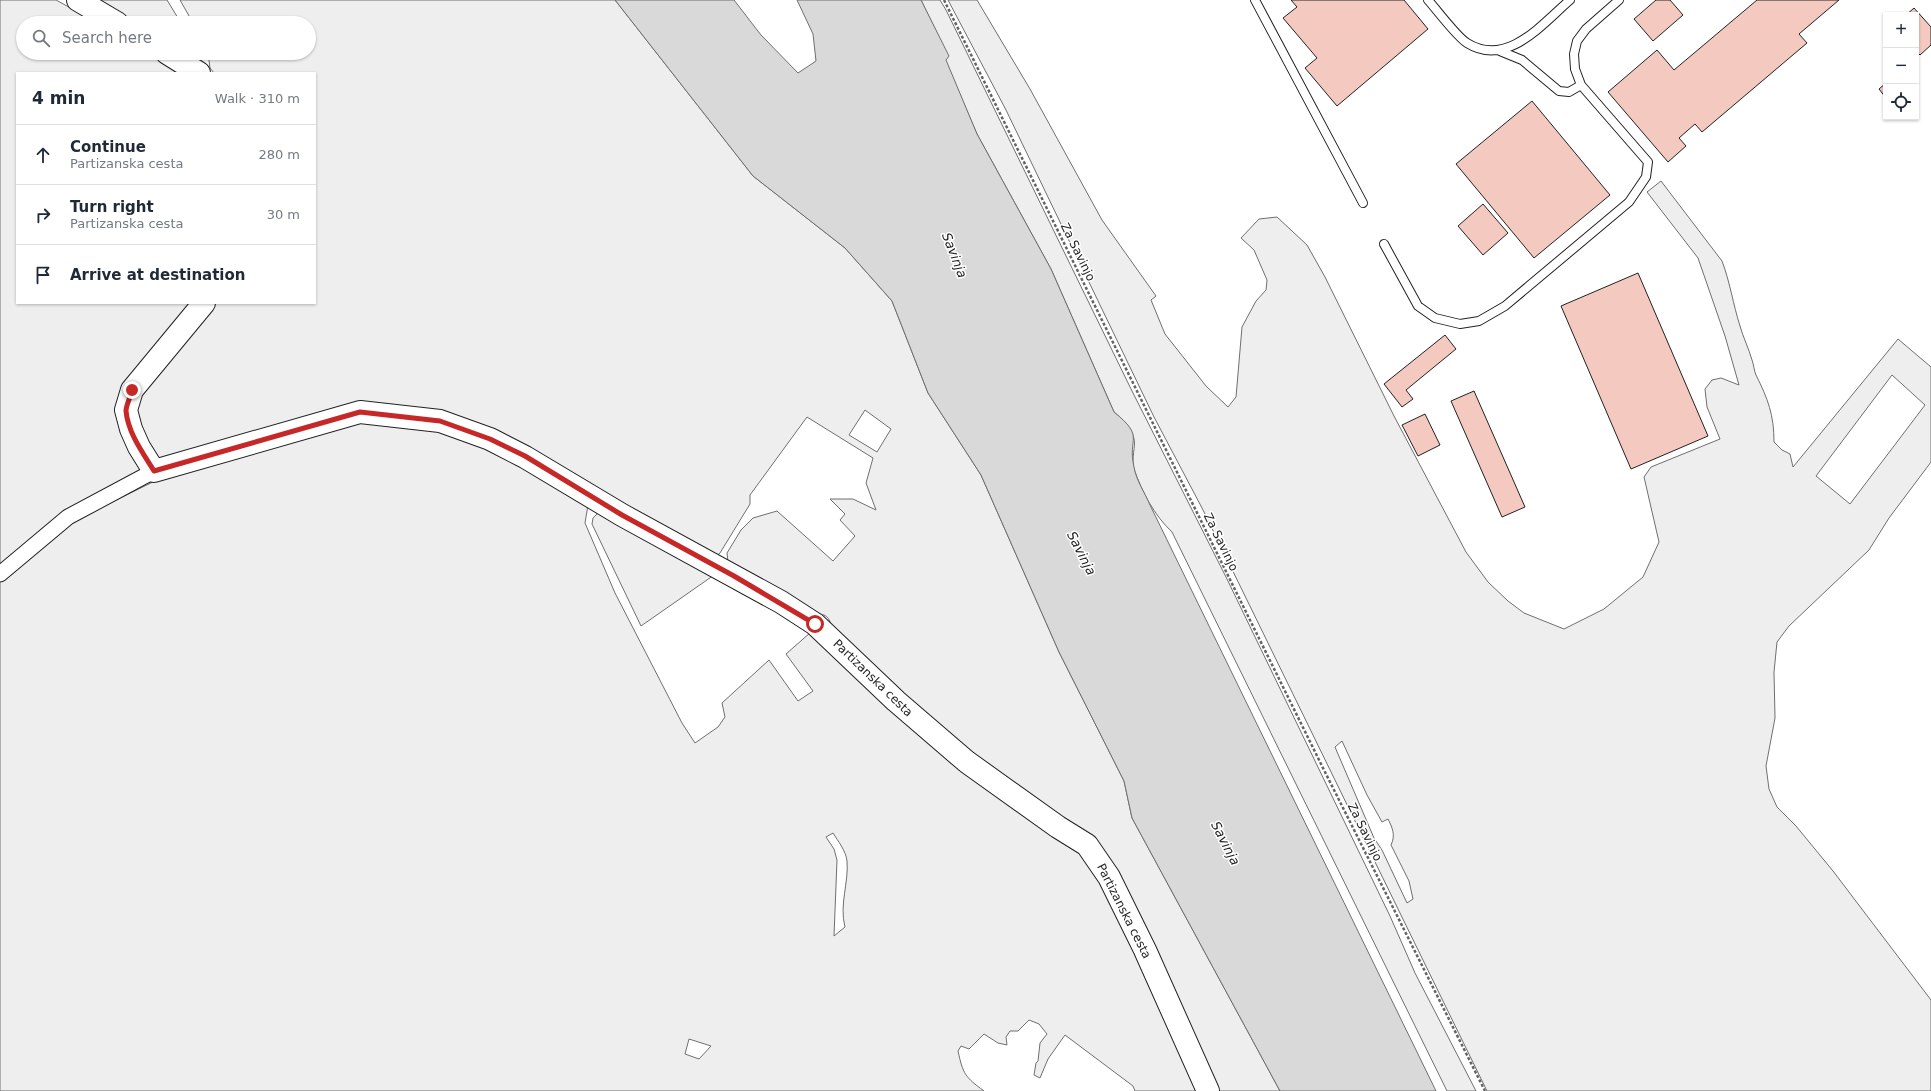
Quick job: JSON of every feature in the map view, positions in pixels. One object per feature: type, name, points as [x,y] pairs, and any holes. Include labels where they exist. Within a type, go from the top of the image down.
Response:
[{"type":"street","points":[[78,0],[105,16]]},
{"type":"street","points":[[178,60],[197,72]]},
{"type":"street","points":[[0,574],[68,517],[154,471],[139,447],[131,429],[126,410],[132,390],[203,304]]},
{"type":"street","name":"Partizanska cesta","points":[[154,471],[360,412],[440,421],[490,439],[525,456],[622,515],[781,602],[815,624],[896,701],[967,762],[1058,827],[1087,845],[1109,877],[1145,950],[1208,1091]]},
{"type":"lane","points":[[1254,0],[1362,204]]},
{"type":"lane","points":[[1428,0],[1466,43],[1484,51],[1500,51],[1520,43],[1570,0]]},
{"type":"lane","points":[[1384,244],[1418,306],[1435,318],[1460,324],[1479,321],[1505,306],[1629,202],[1646,177],[1648,162],[1581,85],[1575,69],[1574,54],[1577,41],[1586,29],[1620,0]]},
{"type":"lane","points":[[1500,51],[1522,60],[1559,91],[1569,92],[1581,85]]},
{"type":"path","name":"Za Savinjo","points":[[944,0],[1334,791],[1485,1091]]},
{"type":"shaded area","points":[[0,0],[56,0],[85,16],[16,16],[16,60],[164,60],[183,72],[16,72],[16,304],[191,304],[126,385],[142,470],[0,567]]},
{"type":"shaded area","points":[[91,0],[167,0],[177,16],[119,16]]},
{"type":"shaded area","points":[[180,0],[615,0],[753,176],[845,248],[892,301],[928,393],[981,475],[1059,652],[1124,781],[1132,818],[1280,1091],[1214,1091],[1116,875],[971,758],[831,625],[826,616],[821,614],[810,614],[728,562],[727,553],[741,530],[753,518],[777,511],[833,561],[855,536],[840,520],[845,514],[830,499],[853,499],[876,510],[866,483],[873,458],[807,417],[750,495],[750,504],[720,553],[714,558],[528,452],[359,406],[162,461],[155,456],[136,423],[138,395],[215,304],[316,304],[316,72],[213,72],[210,68],[209,60],[316,60],[316,16],[189,16]],"holes":[[[865,410],[891,429],[877,452],[849,435]]]},
{"type":"shaded area","points":[[921,0],[940,0],[946,10],[1132,391],[1226,577],[1390,916],[1415,973],[1476,1091],[1447,1091],[1172,532],[1154,511],[1145,495],[1134,469],[1133,435],[1126,424],[1114,412],[1051,269],[977,134],[945,60],[948,56]]},
{"type":"shaded area","points":[[948,0],[977,0],[1030,89],[1102,220],[1156,296],[1151,300],[1165,334],[1206,386],[1228,407],[1236,397],[1242,327],[1256,301],[1266,290],[1267,280],[1254,250],[1241,238],[1259,219],[1277,217],[1307,245],[1325,277],[1394,416],[1466,552],[1488,582],[1508,601],[1524,613],[1564,629],[1604,609],[1643,577],[1659,542],[1644,477],[1651,467],[1720,439],[1707,407],[1705,389],[1712,380],[1721,378],[1739,385],[1725,336],[1698,258],[1647,192],[1661,181],[1722,261],[1735,310],[1751,356],[1755,373],[1770,407],[1774,442],[1782,450],[1790,454],[1793,467],[1898,339],[1931,367],[1931,462],[1889,518],[1869,550],[1789,626],[1777,642],[1774,672],[1775,718],[1766,766],[1769,789],[1777,807],[1796,826],[1833,871],[1931,1000],[1931,1091],[1487,1091],[1202,508],[1154,417],[1006,110]],"holes":[[[1892,375],[1925,405],[1850,504],[1816,476]],[[1342,741],[1367,795],[1382,822],[1388,819],[1391,825],[1393,831],[1391,845],[1409,881],[1413,899],[1407,903],[1382,850],[1374,838],[1335,747]]]},
{"type":"shaded area","points":[[363,419],[438,428],[488,445],[588,505],[585,523],[615,593],[682,723],[695,743],[718,727],[725,717],[722,703],[769,660],[798,701],[813,691],[786,654],[811,632],[1085,853],[1109,893],[1201,1091],[1135,1091],[1133,1086],[1065,1035],[1048,1059],[1040,1078],[1034,1075],[1036,1063],[1038,1061],[1040,1043],[1047,1034],[1039,1024],[1029,1020],[1018,1031],[1010,1031],[1006,1037],[1007,1045],[998,1043],[984,1034],[969,1049],[961,1046],[958,1051],[963,1070],[973,1082],[984,1091],[0,1091],[0,580],[71,522],[157,480]],"holes":[[[833,833],[842,846],[847,861],[847,877],[843,910],[845,927],[834,936],[837,860],[834,849],[826,837]],[[689,1039],[711,1046],[699,1059],[685,1054]]]},
{"type":"shaded area","points":[[600,511],[717,573],[641,626],[592,524],[593,518]]},
{"type":"water","name":"Savinja","points":[[615,0],[734,0],[761,35],[798,73],[816,61],[813,34],[797,0],[921,0],[949,56],[946,60],[977,134],[1051,269],[1114,412],[1130,427],[1133,433],[1132,457],[1135,472],[1141,486],[1436,1091],[1280,1091],[1132,818],[1124,781],[1059,652],[981,475],[928,393],[892,301],[845,248],[753,176]]},
{"type":"building","points":[[1291,0],[1404,0],[1428,29],[1337,106],[1305,68],[1317,58],[1283,18],[1297,7]]},
{"type":"building","points":[[1656,0],[1670,0],[1683,15],[1653,41],[1634,19]]},
{"type":"building","points":[[1757,0],[1839,0],[1799,34],[1807,43],[1702,132],[1695,124],[1679,138],[1686,146],[1668,162],[1608,92],[1657,50],[1674,70]]},
{"type":"building","points":[[1914,8],[1918,12],[1909,12]]},
{"type":"building","points":[[1919,14],[1931,27],[1931,45],[1920,55]]},
{"type":"building","points":[[1883,86],[1883,94],[1879,89]]},
{"type":"building","points":[[1532,101],[1610,195],[1534,258],[1456,164]]},
{"type":"building","points":[[1483,204],[1508,233],[1483,255],[1458,226]]},
{"type":"building","points":[[1638,273],[1708,436],[1631,469],[1561,306]]},
{"type":"building","points":[[1445,335],[1456,349],[1406,390],[1413,399],[1402,407],[1384,384]]},
{"type":"building","points":[[1474,391],[1525,507],[1502,517],[1451,401]]},
{"type":"building","points":[[1425,414],[1440,445],[1418,456],[1402,425]]},
{"type":"route","points":[[132,390],[126,410],[131,429],[139,447],[154,471],[360,412],[440,421],[490,439],[525,456],[622,515],[781,602],[815,624]]}]
